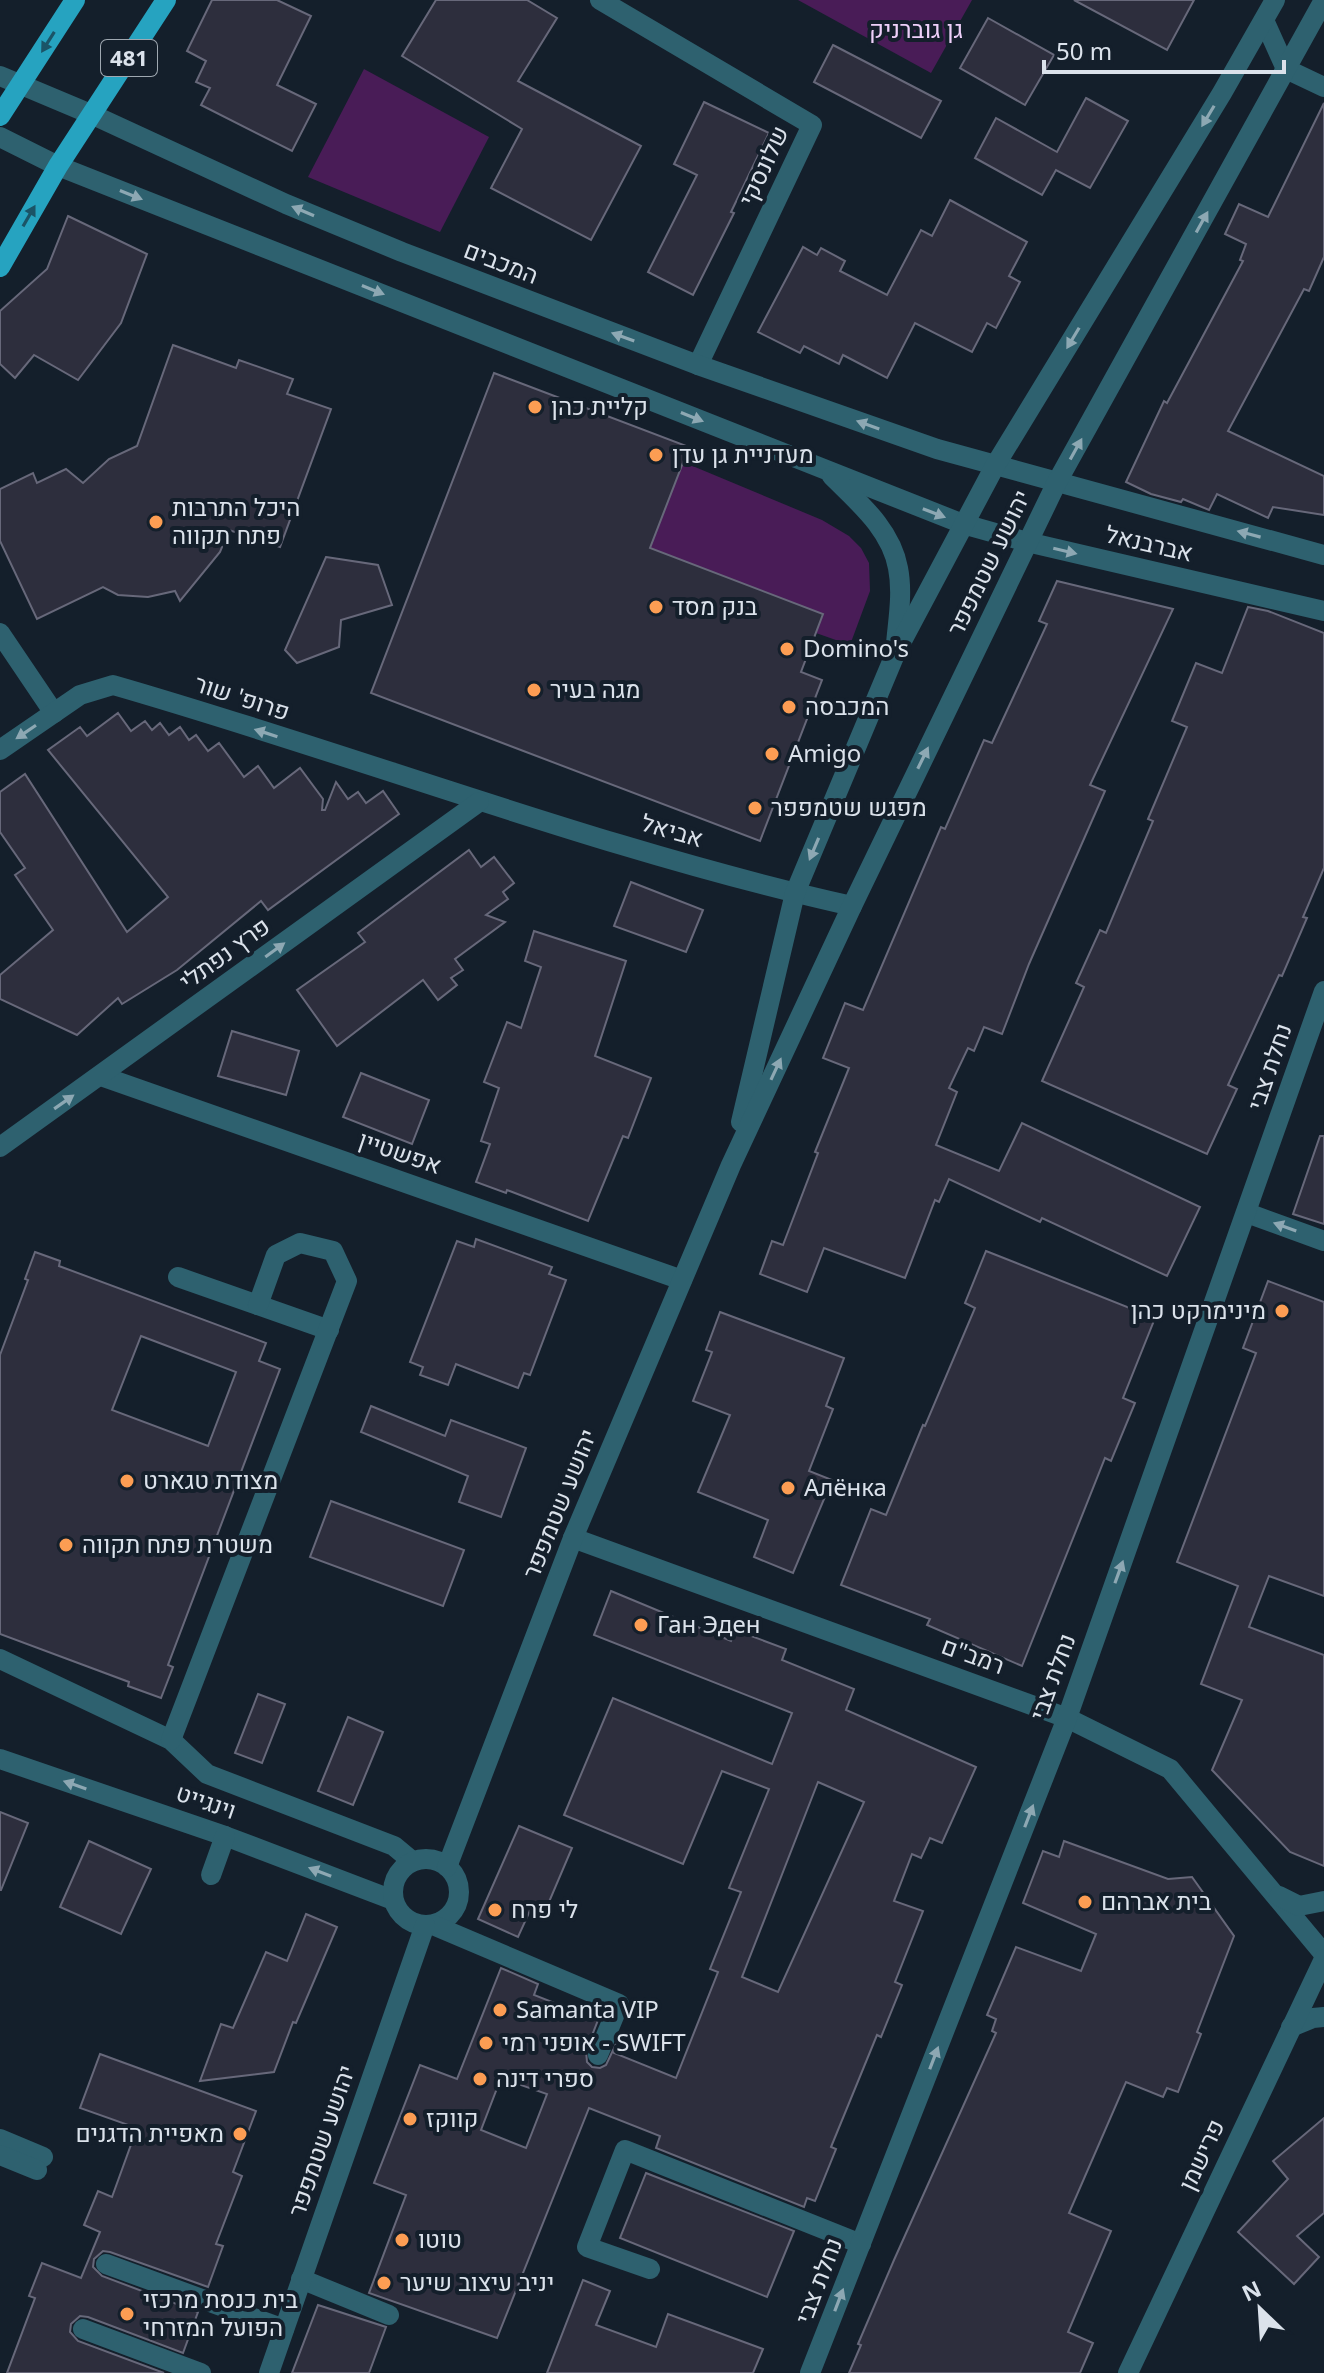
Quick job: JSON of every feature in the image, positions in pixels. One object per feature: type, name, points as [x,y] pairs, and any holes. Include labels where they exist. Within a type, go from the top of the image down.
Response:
[{"type":"main road","points":[[0,116],[75,0]]},
{"type":"main road","name":"481","points":[[0,267],[58,166],[166,0]]},
{"type":"street","name":"שלונסקי","points":[[600,0],[812,125],[698,365]]},
{"type":"street","name":"יהושע שטמפפר","points":[[731,1165],[795,893],[896,652],[996,464],[1275,0]]},
{"type":"street","name":"יהושע שטמפפר","points":[[447,1867],[573,1538],[731,1165],[852,906],[1057,482],[1324,0]]},
{"type":"street","points":[[1264,20],[1286,69],[1324,87]]},
{"type":"street","name":"המכבים","points":[[0,76],[286,204],[402,252],[698,365],[937,449],[996,464]]},
{"type":"street","points":[[0,137],[58,166],[963,524]]},
{"type":"street","name":"אברבנאל","points":[[996,464],[1324,555]]},
{"type":"street","points":[[826,470],[874,518],[890,544],[898,567],[900,589],[896,652]]},
{"type":"street","name":"אברבנאל","points":[[963,524],[1027,542],[1324,611]]},
{"type":"street","points":[[0,633],[54,713]]},
{"type":"street","name":"פרופ' שור","points":[[0,750],[80,695],[113,685],[479,802]]},
{"type":"street","name":"אביאל","points":[[479,802],[795,893],[852,906]]},
{"type":"street","name":"פרץ נפתלי","points":[[0,1147],[479,802]]},
{"type":"street","name":"נחלת צבי","points":[[810,2373],[1067,1718],[1324,991]]},
{"type":"street","name":"אפשטיין","points":[[101,1076],[682,1280]]},
{"type":"street","points":[[1247,1213],[1324,1241]]},
{"type":"street","points":[[171,1740],[347,1281],[333,1251],[300,1243],[276,1255],[258,1305]]},
{"type":"street","points":[[178,1277],[329,1330]]},
{"type":"street","name":"רמב\"ם","points":[[573,1538],[1067,1718],[1170,1769],[1324,1957]]},
{"type":"street","points":[[0,1659],[171,1740],[207,1774],[394,1846],[412,1861],[435,1860],[447,1867],[458,1883],[459,1895],[450,1915],[429,1925]]},
{"type":"street","name":"וינגייט","points":[[0,1759],[225,1836],[393,1900]]},
{"type":"street","points":[[211,1875],[225,1836]]},
{"type":"street","points":[[412,1861],[396,1877],[392,1888],[393,1900],[404,1918],[429,1925],[619,2004],[598,2055]]},
{"type":"street","points":[[1274,1893],[1299,1906],[1324,1901]]},
{"type":"street","name":"יהושע שטמפפר","points":[[269,2373],[429,1925]]},
{"type":"street","name":"פרישמן","points":[[1128,2373],[1324,1957]]},
{"type":"street","points":[[1291,2027],[1324,2017]]},
{"type":"street","points":[[0,2139],[40,2163],[0,2155]]},
{"type":"street","points":[[650,2269],[587,2247],[625,2150],[861,2244]]},
{"type":"street","points":[[106,2264],[284,2329]]},
{"type":"street","points":[[301,2279],[389,2315]]},
{"type":"street","points":[[83,2329],[201,2373]]},
{"type":"green space","name":"גן גוברניק","points":[[798,0],[972,0],[931,73]]},
{"type":"green space","points":[[364,69],[489,137],[440,232],[308,177]]},
{"type":"green space","points":[[683,462],[822,520],[849,536],[861,548],[869,563],[870,591],[850,645],[816,633],[823,615],[650,548]]},
{"type":"building","points":[[212,0],[277,0],[311,16],[277,85],[316,104],[292,151],[201,105],[210,88],[196,82],[206,61],[187,51]]},
{"type":"building","points":[[436,0],[527,0],[557,18],[518,81],[641,146],[591,240],[491,188],[522,129],[402,56]]},
{"type":"building","points":[[1074,0],[1194,0],[1167,50]]},
{"type":"building","points":[[988,18],[1054,55],[1025,105],[960,68]]},
{"type":"building","points":[[833,45],[941,101],[921,138],[814,82]]},
{"type":"building","points":[[1086,98],[1128,121],[1090,188],[1056,170],[1042,195],[975,158],[996,118],[1057,152]]},
{"type":"building","points":[[704,102],[769,133],[693,295],[648,272],[697,175],[674,164]]},
{"type":"building","points":[[1324,103],[1324,257],[1309,291],[1304,289],[1228,431],[1324,476],[1324,515],[1273,507],[1268,518],[1217,494],[1209,510],[1183,499],[1181,502],[1151,494],[1126,482],[1164,401],[1167,403],[1243,261],[1240,260],[1246,244],[1225,234],[1239,204],[1268,217]]},
{"type":"building","points":[[950,200],[1027,242],[1009,276],[1020,282],[996,328],[987,323],[972,352],[915,323],[887,378],[843,355],[839,364],[804,346],[800,353],[758,332],[803,247],[817,255],[821,248],[845,261],[840,271],[887,295],[921,230],[932,236]]},
{"type":"building","points":[[68,216],[147,254],[121,323],[78,380],[34,355],[15,378],[0,364],[0,311],[47,269]]},
{"type":"building","points":[[173,345],[236,368],[239,360],[293,379],[287,394],[331,409],[280,547],[229,530],[220,552],[180,601],[175,591],[148,597],[118,595],[103,587],[37,619],[0,541],[0,489],[33,473],[37,483],[66,469],[83,483],[109,459],[137,446]]},
{"type":"building","points":[[494,373],[689,447],[650,548],[823,614],[801,672],[822,680],[760,841],[371,693]]},
{"type":"building","points":[[326,557],[378,565],[392,605],[341,620],[339,647],[297,663],[285,650]]},
{"type":"building","points":[[1057,581],[1173,609],[1090,785],[1105,791],[1029,964],[1002,1034],[984,1027],[974,1051],[968,1048],[949,1088],[957,1092],[936,1145],[999,1171],[1022,1123],[1200,1207],[1167,1276],[949,1179],[939,1202],[935,1200],[905,1278],[824,1248],[807,1292],[760,1274],[772,1241],[783,1245],[818,1153],[815,1152],[849,1068],[823,1058],[845,1003],[863,1010],[941,827],[945,829],[984,740],[992,743],[1047,624],[1039,621]]},
{"type":"building","points":[[1248,607],[1268,611],[1324,633],[1324,868],[1282,976],[1279,975],[1228,1085],[1237,1089],[1207,1154],[1042,1081],[1084,987],[1076,983],[1100,930],[1106,933],[1153,821],[1148,819],[1187,727],[1172,721],[1196,663],[1222,673]]},
{"type":"building","points":[[118,713],[131,731],[145,721],[152,730],[160,723],[169,735],[180,727],[189,740],[196,735],[208,751],[219,743],[244,777],[258,766],[274,788],[300,768],[323,799],[322,810],[325,810],[336,782],[348,799],[358,792],[366,803],[383,791],[399,814],[268,910],[261,901],[177,970],[122,1004],[118,998],[77,1035],[0,999],[0,975],[53,930],[15,875],[25,868],[0,832],[0,792],[25,774],[127,932],[168,897],[48,750],[80,727],[87,736]]},
{"type":"building","points":[[469,850],[481,867],[494,857],[514,883],[503,892],[508,899],[486,915],[505,922],[455,959],[463,970],[451,978],[457,985],[438,1000],[423,980],[337,1046],[297,990],[365,942],[358,933]]},
{"type":"building","points":[[631,882],[703,910],[686,952],[614,926]]},
{"type":"building","points":[[534,931],[626,961],[595,1056],[651,1078],[628,1138],[623,1136],[588,1221],[507,1190],[506,1193],[476,1182],[490,1144],[481,1141],[499,1088],[484,1082],[507,1022],[521,1028],[541,967],[525,961]]},
{"type":"building","points":[[232,1031],[299,1051],[286,1095],[218,1076]]},
{"type":"building","points":[[361,1073],[429,1100],[412,1144],[343,1117]]},
{"type":"building","points":[[1320,1136],[1324,1136],[1324,1224],[1293,1214]]},
{"type":"building","points":[[476,1239],[552,1267],[549,1274],[566,1280],[530,1375],[524,1373],[518,1388],[456,1364],[448,1385],[420,1375],[423,1367],[410,1362],[457,1241],[474,1247]]},
{"type":"building","points":[[986,1251],[1155,1318],[1123,1398],[1135,1403],[1111,1461],[1105,1458],[1022,1666],[927,1625],[930,1619],[841,1585],[871,1509],[886,1515],[925,1426],[975,1308],[965,1303]]},
{"type":"building","name":"מצודת טגארט","points":[[35,1252],[60,1261],[59,1266],[266,1343],[259,1361],[280,1369],[168,1665],[173,1667],[161,1698],[128,1686],[129,1682],[0,1634],[0,1355],[28,1280],[25,1279]],"holes":[[[141,1336],[236,1372],[208,1446],[112,1410]]]},
{"type":"building","points":[[1268,1281],[1324,1302],[1324,1596],[1269,1576],[1249,1627],[1324,1655],[1324,1866],[1290,1852],[1212,1770],[1242,1700],[1201,1684],[1238,1586],[1177,1562],[1256,1353],[1243,1348]]},
{"type":"building","points":[[720,1312],[844,1358],[826,1406],[833,1409],[809,1471],[832,1480],[793,1573],[754,1557],[768,1520],[698,1492],[730,1415],[693,1401],[712,1352],[706,1350]]},
{"type":"building","points":[[371,1406],[445,1436],[451,1420],[526,1448],[501,1517],[459,1502],[468,1476],[361,1432]]},
{"type":"building","points":[[331,1501],[464,1550],[443,1606],[310,1557]]},
{"type":"building","points":[[611,1591],[731,1641],[735,1630],[786,1649],[782,1660],[854,1689],[846,1710],[976,1767],[942,1843],[930,1838],[921,1858],[912,1854],[894,1901],[923,1911],[895,1982],[902,1985],[881,2037],[877,2035],[831,2147],[836,2149],[815,2201],[807,2198],[804,2207],[656,2148],[660,2136],[589,2108],[497,2338],[369,2293],[406,2195],[374,2183],[420,2065],[457,2079],[501,1968],[538,1984],[534,1995],[598,2020],[586,2051],[587,2062],[592,2067],[606,2065],[616,2044],[614,2053],[676,2078],[718,1972],[710,1969],[741,1892],[729,1888],[769,1789],[722,1771],[683,1864],[564,1815],[613,1698],[772,1764],[792,1713],[594,1635]],"holes":[[[818,1782],[864,1802],[778,1992],[742,1977]],[[501,2078],[547,2094],[526,2148],[481,2130]]]},
{"type":"building","points":[[258,1694],[285,1704],[262,1763],[235,1753]]},
{"type":"building","points":[[348,1717],[383,1732],[353,1805],[318,1791]]},
{"type":"building","points":[[0,1812],[28,1823],[1,1890],[0,1890]]},
{"type":"building","points":[[519,1826],[572,1848],[546,1909],[533,1904],[518,1937],[478,1919]]},
{"type":"building","points":[[89,1841],[151,1869],[121,1934],[60,1907]]},
{"type":"building","points":[[1064,1841],[1168,1879],[1192,1877],[1234,1936],[1178,2092],[1167,2088],[1163,2097],[1126,2082],[1069,2213],[1111,2231],[1068,2332],[1093,2343],[1080,2373],[849,2373],[894,2260],[996,2033],[992,2031],[996,2019],[987,2015],[1016,1947],[1081,1971],[1096,1934],[1023,1903],[1043,1851],[1059,1857]]},
{"type":"building","points":[[306,1914],[337,1927],[296,2023],[293,2022],[274,2072],[200,2081],[221,2024],[233,2028],[266,1952],[287,1961]]},
{"type":"building","points":[[100,2054],[256,2111],[233,2172],[242,2176],[216,2244],[223,2246],[208,2287],[110,2252],[103,2251],[94,2259],[93,2267],[102,2276],[198,2312],[183,2353],[88,2317],[80,2316],[71,2324],[70,2332],[78,2341],[164,2373],[7,2373],[35,2298],[29,2296],[42,2263],[81,2278],[100,2232],[84,2225],[98,2191],[112,2197],[137,2128],[80,2108]]},
{"type":"building","points":[[1324,2118],[1324,2213],[1297,2236],[1319,2257],[1294,2284],[1238,2232],[1288,2179],[1273,2161]]},
{"type":"building","points":[[646,2173],[794,2231],[767,2297],[620,2238]]},
{"type":"building","points":[[583,2280],[610,2291],[596,2325],[656,2347],[668,2314],[763,2349],[753,2373],[547,2373]]},
{"type":"building","points":[[318,2305],[386,2327],[369,2373],[292,2373]]},
{"type":"place","name":"קליית כהן","points":[[535,407]]},
{"type":"place","name":"מעדניית גן עדן","points":[[656,455]]},
{"type":"place","name":"היכל התרבות פתח תקווה","points":[[156,522]]},
{"type":"place","name":"בנק מסד","points":[[656,607]]},
{"type":"place","name":"Domino's","points":[[787,649]]},
{"type":"place","name":"מגה בעיר","points":[[534,690]]},
{"type":"place","name":"המכבסה","points":[[789,707]]},
{"type":"place","name":"Amigo","points":[[772,754]]},
{"type":"place","name":"מפגש שטמפפר","points":[[755,808]]},
{"type":"place","name":"מינימרקט כהן","points":[[1282,1311]]},
{"type":"place","name":"מצודת טגארט","points":[[127,1481]]},
{"type":"place","name":"Алёнка","points":[[788,1488]]},
{"type":"place","name":"משטרת פתח תקווה","points":[[66,1545]]},
{"type":"place","name":"Ган Эден","points":[[641,1625]]},
{"type":"place","name":"בית אברהם","points":[[1085,1902]]},
{"type":"place","name":"לי פרח","points":[[495,1910]]},
{"type":"place","name":"Samanta VIP","points":[[500,2010]]},
{"type":"place","name":"אופני רמי - SWIFT","points":[[486,2043]]},
{"type":"place","name":"ספרי דינה","points":[[480,2079]]},
{"type":"place","name":"קווקז","points":[[410,2119]]},
{"type":"place","name":"מאפיית הדגנים","points":[[240,2134]]},
{"type":"place","name":"טוטו","points":[[402,2240]]},
{"type":"place","name":"יניב עיצוב שיער","points":[[384,2283]]},
{"type":"place","name":"בית כנסת מרכזי הפועל המזרחי","points":[[127,2314]]}]
